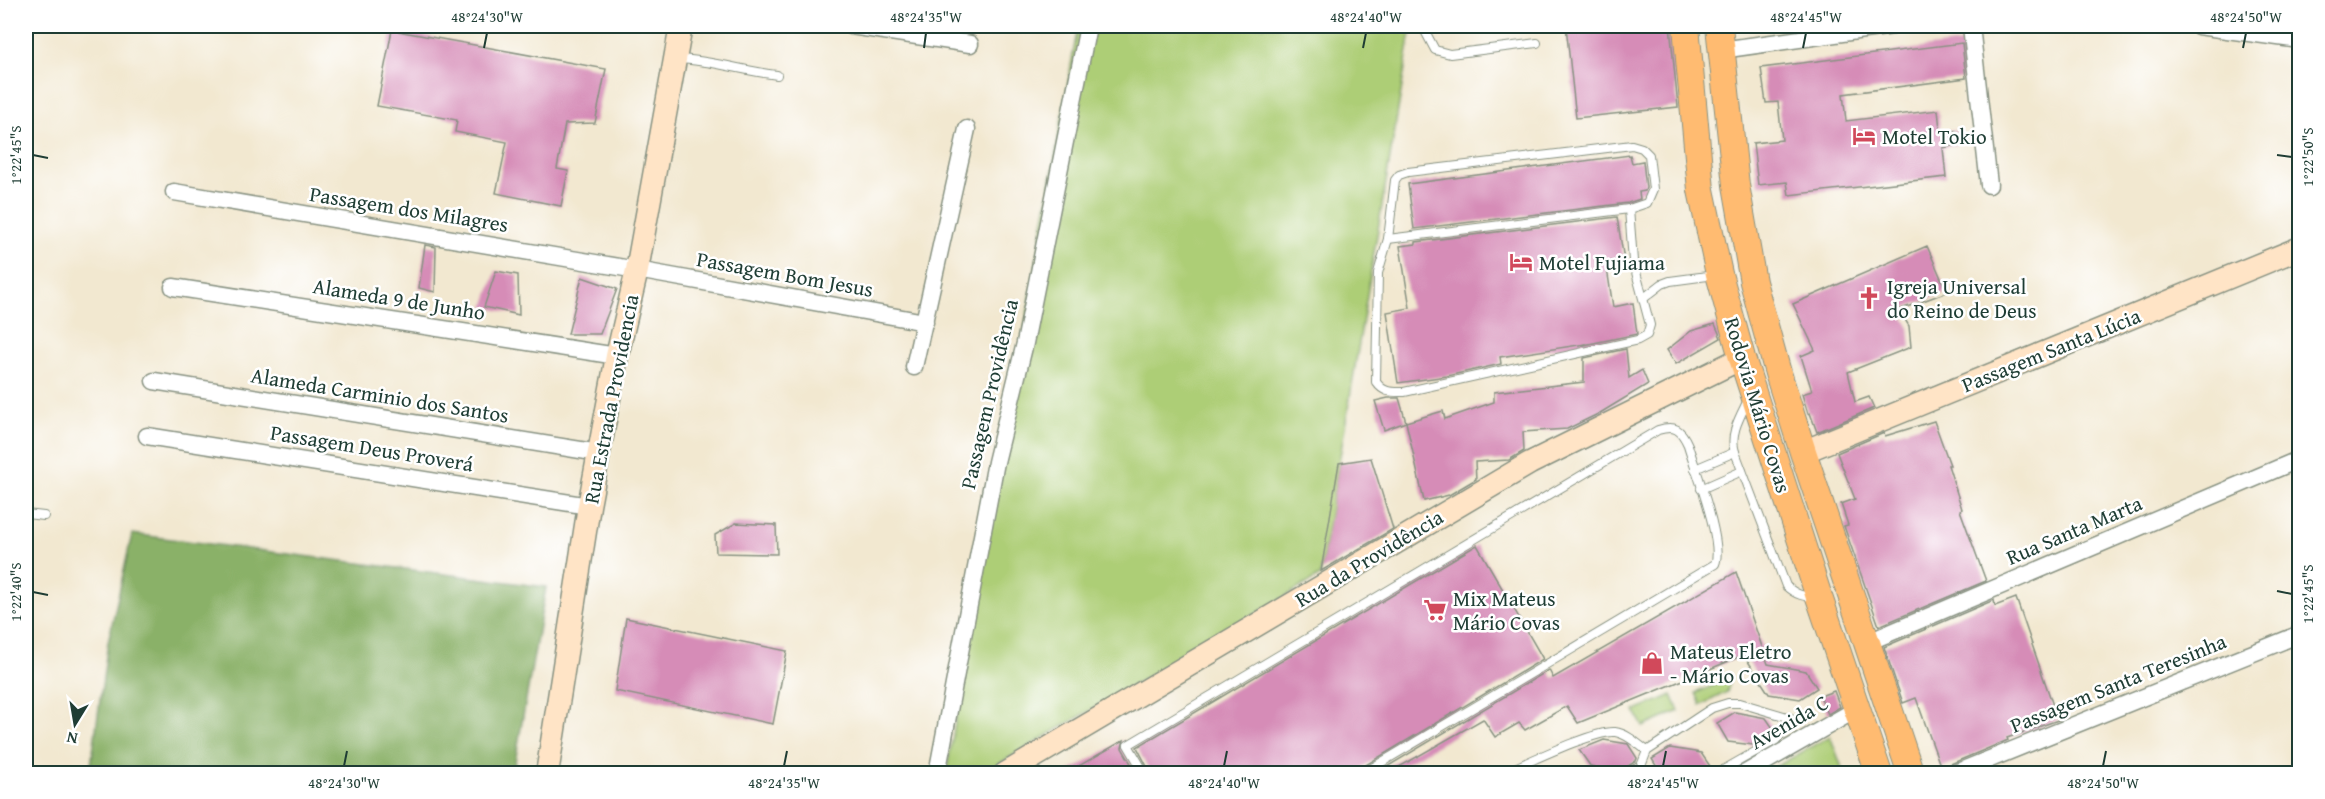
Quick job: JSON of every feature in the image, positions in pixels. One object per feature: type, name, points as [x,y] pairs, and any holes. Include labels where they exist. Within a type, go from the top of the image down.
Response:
[{"type":"main road","name":"Rodovia Mário Covas","points":[[1686,26],[1701,190],[1719,274],[1742,358],[1800,540],[1879,774]]},
{"type":"main road","name":"Rodovia Mário Covas","points":[[1720,38],[1736,185],[1753,282],[1828,531],[1911,774]]},
{"type":"main road","points":[[1762,417],[1763,412],[1770,406],[1777,405],[1790,411]]},
{"type":"main road","points":[[1800,540],[1812,547],[1821,545],[1826,541],[1828,531]]},
{"type":"street","name":"Rua Estrada Providencia","points":[[547,774],[589,506],[617,356],[637,270],[681,26]]},
{"type":"street","points":[[851,26],[970,44]]},
{"type":"street","name":"Passagem Providência","points":[[937,774],[996,462],[1028,331],[1088,26]]},
{"type":"street","points":[[1720,38],[1893,26]]},
{"type":"street","points":[[1971,26],[1989,185]]},
{"type":"street","points":[[2198,26],[2300,40]]},
{"type":"street","points":[[914,367],[967,129]]},
{"type":"street","name":"Passagem dos Milagres","points":[[174,192],[637,270]]},
{"type":"street","name":"Passagem Santa Lúcia","points":[[1803,452],[2300,248]]},
{"type":"street","name":"Passagem Bom Jesus","points":[[637,270],[925,322]]},
{"type":"street","name":"Alameda 9 de Junho","points":[[173,287],[617,356]]},
{"type":"street","name":"Rua da Providência","points":[[1005,774],[1530,463],[1742,358]]},
{"type":"street","name":"Alameda Carminio dos Santos","points":[[154,381],[599,453]]},
{"type":"street","name":"Passagem Deus Proverá","points":[[147,436],[589,506]]},
{"type":"street","name":"Rua Santa Marta","points":[[1866,643],[2300,459]]},
{"type":"street","name":"Passagem Santa Teresinha","points":[[1953,774],[2300,634]]},
{"type":"street","name":"Avenida C","points":[[1747,773],[1857,709]]},
{"type":"lane","points":[[1425,26],[1435,50],[1450,54],[1537,43]]},
{"type":"lane","points":[[675,59],[710,62],[748,72],[777,75]]},
{"type":"lane","points":[[1388,239],[1629,209],[1647,203],[1653,189],[1649,155],[1642,148],[1632,145],[1408,172],[1399,175],[1395,180],[1388,239],[1377,273],[1376,382],[1381,389],[1404,392],[1638,340],[1647,334],[1650,324],[1633,261],[1629,209]]},
{"type":"lane","points":[[1644,298],[1662,284],[1670,281],[1719,274]]},
{"type":"lane","points":[[1753,389],[1734,429],[1732,442],[1735,452],[1785,586],[1805,597],[1819,597]]},
{"type":"lane","points":[[1145,774],[1128,745],[1658,430],[1668,427],[1678,429],[1684,436],[1717,542],[1718,558],[1715,564],[1362,774]]},
{"type":"lane","points":[[1695,469],[1735,452]]},
{"type":"lane","points":[[1701,489],[1742,471]]},
{"type":"lane","points":[[26,514],[44,516]]},
{"type":"lane","points":[[1625,774],[1641,766],[1647,751],[1712,708],[1728,703],[1740,703],[1794,718],[1776,740],[1716,774]]},
{"type":"lane","points":[[1502,774],[1598,733],[1616,732],[1631,739],[1647,751]]},
{"type":"green space","points":[[1078,26],[1412,26],[1320,576],[983,773],[946,774]]},
{"type":"green space","points":[[132,534],[546,587],[513,773],[90,773],[108,642]]},
{"type":"green space","points":[[1731,678],[1727,692],[1701,705],[1696,693]]},
{"type":"green space","points":[[1672,695],[1679,711],[1643,727],[1635,711]]},
{"type":"green space","points":[[1830,736],[1844,773],[1765,773]]},
{"type":"building","points":[[1566,26],[1670,26],[1678,107],[1576,118]]},
{"type":"building","points":[[392,30],[606,69],[595,123],[565,124],[557,169],[568,171],[561,206],[496,193],[507,142],[455,132],[457,120],[377,106]]},
{"type":"building","points":[[1962,43],[1966,78],[1843,94],[1846,121],[1938,110],[1940,129],[1956,131],[1960,138],[1956,145],[1943,148],[1946,177],[1789,195],[1787,182],[1758,185],[1753,143],[1782,140],[1778,102],[1766,103],[1761,68]]},
{"type":"building","points":[[1630,155],[1632,163],[1643,161],[1646,188],[1645,191],[1639,192],[1640,199],[1628,203],[1414,229],[1408,184]]},
{"type":"building","points":[[1617,217],[1624,260],[1606,262],[1613,307],[1633,303],[1637,334],[1584,345],[1500,357],[1501,364],[1447,376],[1398,383],[1387,312],[1410,308],[1400,246],[1416,244],[1416,242]]},
{"type":"building","points":[[425,245],[436,247],[435,292],[419,288]]},
{"type":"building","points":[[1927,246],[1947,292],[1899,310],[1909,326],[1911,347],[1848,372],[1855,402],[1869,397],[1874,408],[1817,432],[1802,394],[1812,391],[1801,356],[1815,350],[1793,304]]},
{"type":"building","points":[[496,271],[518,275],[519,315],[484,307]]},
{"type":"building","points":[[582,277],[617,289],[600,334],[568,334]]},
{"type":"building","points":[[1715,324],[1721,338],[1676,364],[1667,350],[1691,331]]},
{"type":"building","points":[[1626,349],[1629,378],[1642,370],[1648,384],[1600,413],[1567,429],[1523,432],[1524,451],[1509,460],[1475,462],[1476,479],[1449,495],[1424,501],[1406,422],[1443,411],[1445,419],[1494,402],[1494,392],[1584,382],[1584,358]]},
{"type":"building","points":[[1399,398],[1406,422],[1384,430],[1375,401]]},
{"type":"building","points":[[1934,421],[1950,465],[1948,465],[1962,509],[1960,510],[1986,581],[1879,626],[1844,526],[1848,525],[1841,504],[1855,499],[1837,453],[1884,433],[1885,436]]},
{"type":"building","points":[[1371,458],[1393,529],[1321,571],[1339,463]]},
{"type":"building","points":[[736,523],[776,525],[777,554],[716,553],[715,535]]},
{"type":"building","name":"Mix Mateus Mário Covas","points":[[1477,545],[1543,659],[1359,769],[1356,774],[1151,774],[1137,747]]},
{"type":"building","name":"Mateus Eletro - Mário Covas","points":[[1736,572],[1768,664],[1806,671],[1817,688],[1800,699],[1769,694],[1744,655],[1578,723],[1567,706],[1525,730],[1519,723],[1495,737],[1483,719],[1387,774],[1375,774],[1549,670],[1553,678]]},
{"type":"building","points":[[2016,598],[2058,720],[2007,738],[2008,740],[1941,768],[1916,698],[1903,703],[1884,647],[1994,600],[1995,606]]},
{"type":"building","points":[[626,618],[787,651],[773,724],[615,691]]},
{"type":"building","points":[[1834,691],[1840,707],[1828,714],[1820,696]]},
{"type":"building","points":[[1735,712],[1766,718],[1775,731],[1754,745],[1728,742],[1717,723]]},
{"type":"building","points":[[1124,740],[1122,748],[1137,774],[1065,774]]},
{"type":"building","points":[[1604,740],[1628,744],[1637,758],[1636,761],[1619,772],[1591,767],[1579,750]]},
{"type":"building","points":[[1670,748],[1701,753],[1712,769],[1710,774],[1661,774],[1652,759]]},
{"type":"place","name":"Motel Tokio","points":[[1864,136]]},
{"type":"place","name":"Motel Fujiama","points":[[1521,262]]},
{"type":"place","name":"Igreja Universal do Reino de Deus","points":[[1869,298]]},
{"type":"place","name":"Mix Mateus Mário Covas","points":[[1435,610]]},
{"type":"place","name":"Mateus Eletro - Mário Covas","points":[[1652,663]]}]
